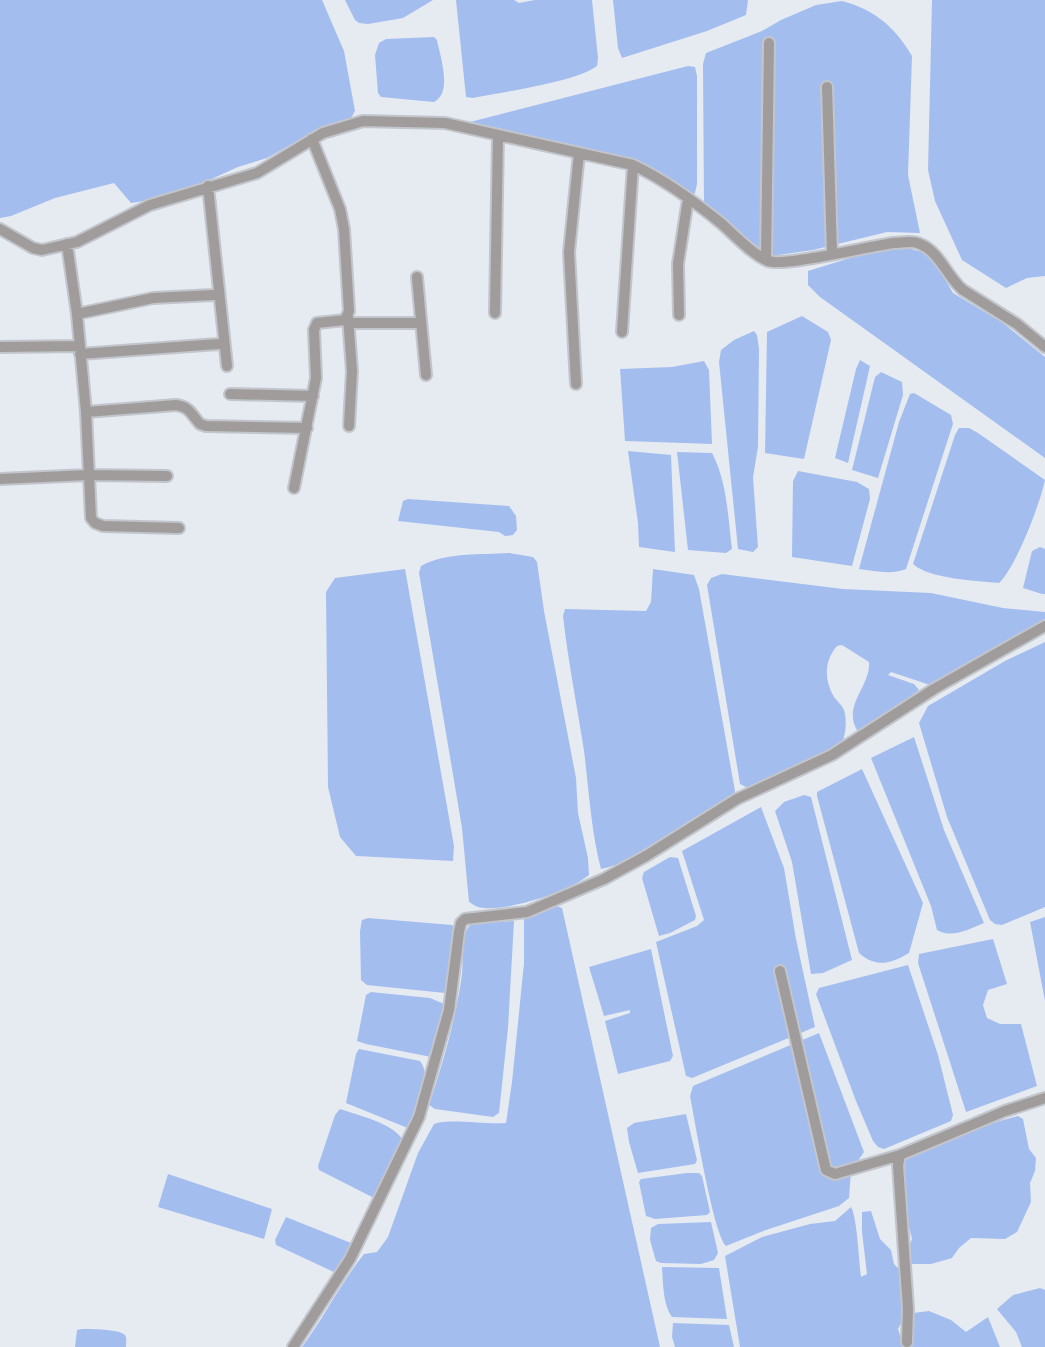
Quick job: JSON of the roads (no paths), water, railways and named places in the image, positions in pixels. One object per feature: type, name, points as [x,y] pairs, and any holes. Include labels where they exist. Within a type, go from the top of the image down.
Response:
[{"type":"street","points":[[766,260],[769,43]]},
{"type":"street","points":[[827,87],[831,253]]},
{"type":"street","points":[[0,229],[33,248],[42,250],[77,242],[150,205],[257,173],[312,139],[350,124],[384,120],[446,123],[633,165],[652,174],[688,199],[766,260],[784,263],[883,244],[917,242],[928,248],[939,260],[955,284],[1017,324],[1045,347]]},
{"type":"street","points":[[495,313],[498,135]]},
{"type":"street","points":[[312,139],[335,195],[344,229],[352,371],[349,426]]},
{"type":"street","points":[[576,384],[569,252],[579,153]]},
{"type":"street","points":[[622,332],[633,165]]},
{"type":"street","points":[[208,187],[227,366]]},
{"type":"street","points":[[679,315],[678,264],[688,199]]},
{"type":"street","points":[[67,244],[86,412],[89,512],[95,523],[113,527],[179,528]]},
{"type":"street","points":[[417,277],[426,375]]},
{"type":"street","points":[[77,314],[153,298],[213,295]]},
{"type":"street","points":[[294,488],[316,378],[314,330],[317,323],[349,320],[421,323]]},
{"type":"street","points":[[0,347],[80,350],[218,344]]},
{"type":"street","points":[[230,394],[313,396]]},
{"type":"street","points":[[86,412],[176,405],[192,411],[200,424],[206,426],[307,428]]},
{"type":"street","points":[[0,479],[88,475],[167,476]]},
{"type":"street","points":[[293,1347],[350,1259],[419,1116],[449,1010],[459,932],[465,919],[527,912],[604,879],[737,799],[832,755],[934,689],[1045,626]]},
{"type":"street","points":[[780,971],[826,1170],[835,1174],[900,1155],[1005,1111],[1045,1098]]},
{"type":"street","points":[[900,1155],[898,1165],[908,1309],[907,1342]]},
{"type":"water","points":[[0,0],[322,0],[344,51],[355,111],[351,118],[317,130],[267,158],[205,182],[144,201],[131,203],[114,183],[55,198],[0,218]]},
{"type":"water","points":[[345,0],[433,0],[403,18],[368,24],[355,20]]},
{"type":"water","points":[[456,0],[514,0],[519,3],[535,0],[592,0],[597,66],[556,82],[473,98],[466,97]]},
{"type":"water","points":[[613,0],[748,0],[746,15],[707,31],[622,58],[618,48]]},
{"type":"water","points":[[932,0],[1045,0],[1045,276],[1027,278],[1006,288],[962,260],[935,201],[928,170]]},
{"type":"water","points":[[842,1],[864,9],[883,21],[899,37],[912,56],[908,175],[920,233],[887,232],[813,250],[771,256],[708,210],[704,203],[703,64],[706,53],[762,31],[816,5]]},
{"type":"water","points":[[434,37],[437,40],[444,74],[440,97],[434,102],[381,97],[378,93],[375,55],[379,43],[386,39]]},
{"type":"water","points":[[688,66],[695,67],[697,76],[697,184],[695,193],[691,196],[667,182],[613,160],[470,122]]},
{"type":"water","points":[[907,248],[926,253],[938,267],[953,293],[1003,323],[1045,357],[1045,458],[820,297],[808,285],[808,271],[866,253]]},
{"type":"water","points":[[802,316],[828,332],[831,340],[804,459],[765,453],[767,332]]},
{"type":"water","points":[[754,331],[759,349],[758,447],[753,477],[758,547],[753,552],[738,549],[719,362],[721,350],[734,340]]},
{"type":"water","points":[[860,360],[870,366],[848,463],[835,458]]},
{"type":"water","points":[[704,361],[709,370],[712,444],[625,441],[620,369],[672,367]]},
{"type":"water","points":[[881,372],[902,382],[903,395],[878,478],[852,470],[875,377]]},
{"type":"water","points":[[914,393],[951,415],[953,424],[906,569],[889,572],[859,569],[899,422],[910,394]]},
{"type":"water","points":[[959,428],[969,428],[978,433],[1045,480],[1027,534],[1013,564],[999,583],[942,576],[913,564]]},
{"type":"water","points":[[628,451],[671,455],[675,552],[639,547]]},
{"type":"water","points":[[677,452],[712,453],[721,475],[728,512],[732,549],[726,553],[688,550]]},
{"type":"water","points":[[798,471],[857,482],[869,489],[870,499],[852,566],[792,557],[793,481]]},
{"type":"water","points":[[408,499],[509,506],[516,516],[517,530],[513,535],[505,536],[499,532],[398,521],[403,501]]},
{"type":"water","points":[[1040,547],[1045,549],[1045,594],[1023,588],[1032,551]]},
{"type":"water","points":[[509,553],[533,557],[537,562],[576,778],[578,813],[589,875],[539,899],[482,908],[469,902],[462,828],[419,573],[421,566],[441,558]]},
{"type":"water","points":[[405,569],[454,846],[453,861],[356,856],[340,837],[328,787],[326,592],[335,578]]},
{"type":"water","points":[[653,569],[694,575],[699,589],[735,791],[732,798],[668,839],[633,858],[601,869],[563,616],[565,609],[646,611],[651,602]]},
{"type":"water","points":[[722,574],[843,589],[931,593],[1003,608],[1045,612],[1045,621],[930,685],[891,672],[888,675],[914,684],[919,690],[873,726],[859,733],[854,724],[854,706],[866,680],[869,662],[842,645],[837,646],[828,664],[827,677],[831,691],[845,714],[846,726],[842,743],[753,788],[746,787],[740,784],[707,585],[711,578]]},
{"type":"water","points":[[1045,642],[1045,907],[1002,925],[995,924],[990,920],[947,817],[919,723],[928,706],[1005,661]]},
{"type":"water","points":[[914,737],[944,830],[984,923],[960,932],[949,934],[937,930],[931,906],[871,758]]},
{"type":"water","points":[[862,769],[923,903],[909,953],[884,963],[871,961],[859,953],[817,796],[817,792]]},
{"type":"water","points":[[804,795],[811,797],[852,960],[823,973],[811,974],[792,862],[775,811],[784,802]]},
{"type":"water","points":[[761,807],[784,868],[815,1027],[692,1078],[686,1076],[656,942],[697,926],[704,920],[682,851]]},
{"type":"water","points":[[670,857],[678,858],[696,916],[695,920],[659,936],[642,878],[644,872]]},
{"type":"water","points":[[556,906],[562,908],[660,1347],[302,1347],[364,1254],[377,1252],[388,1237],[418,1153],[434,1124],[506,1123],[524,963],[524,916]]},
{"type":"water","points":[[1045,917],[1045,1001],[1030,922]]},
{"type":"water","points":[[368,918],[452,925],[457,932],[449,988],[445,993],[367,985],[361,980],[360,931],[362,920]]},
{"type":"water","points":[[514,921],[508,1028],[499,1113],[493,1117],[435,1109],[429,1105],[456,1008],[465,934],[472,923]]},
{"type":"water","points":[[993,939],[1007,984],[988,990],[983,1005],[987,1018],[1000,1024],[1021,1024],[1037,1086],[966,1112],[918,963],[919,954]]},
{"type":"water","points":[[651,949],[673,1056],[670,1061],[618,1074],[605,1021],[630,1013],[630,1010],[604,1016],[589,967]]},
{"type":"water","points":[[908,965],[938,1055],[953,1115],[951,1121],[884,1149],[873,1141],[816,994],[819,988]]},
{"type":"water","points":[[371,992],[430,998],[444,1004],[438,1039],[431,1057],[357,1041],[366,995]]},
{"type":"water","points":[[819,1033],[864,1152],[851,1171],[849,1198],[839,1206],[726,1246],[716,1221],[705,1176],[690,1096],[693,1086]]},
{"type":"water","points":[[359,1049],[420,1061],[424,1069],[425,1085],[410,1129],[346,1103]]},
{"type":"water","points":[[340,1109],[383,1124],[403,1140],[377,1196],[372,1197],[319,1170],[335,1115]]},
{"type":"water","points":[[686,1114],[697,1160],[695,1164],[638,1173],[627,1128],[634,1123]]},
{"type":"water","points":[[1018,1116],[1023,1119],[1029,1149],[1036,1158],[1030,1183],[1031,1202],[1017,1232],[1005,1239],[971,1238],[952,1258],[931,1264],[908,1264],[905,1257],[912,1239],[907,1219],[904,1159],[959,1134]]},
{"type":"water","points":[[699,1173],[702,1176],[710,1212],[707,1215],[655,1219],[646,1216],[639,1182],[641,1179]]},
{"type":"water","points":[[168,1174],[272,1209],[264,1239],[158,1207]]},
{"type":"water","points":[[851,1207],[861,1277],[867,1274],[862,1212],[871,1211],[880,1239],[891,1250],[894,1264],[903,1273],[906,1314],[898,1329],[904,1347],[740,1347],[725,1256],[762,1237],[810,1224],[835,1221]]},
{"type":"water","points":[[286,1217],[351,1243],[353,1248],[336,1273],[276,1245],[275,1240]]},
{"type":"water","points":[[711,1222],[718,1253],[714,1260],[701,1264],[656,1261],[650,1240],[651,1228],[658,1224]]},
{"type":"water","points":[[662,1267],[719,1268],[727,1319],[672,1317],[665,1300]]},
{"type":"water","points":[[1040,1288],[1045,1290],[1045,1347],[1022,1347],[1016,1332],[997,1309],[1013,1295]]},
{"type":"water","points":[[929,1311],[951,1320],[966,1332],[988,1317],[1000,1347],[910,1347],[913,1313]]},
{"type":"water","points":[[673,1323],[729,1325],[734,1347],[675,1347],[672,1337]]},
{"type":"water","points":[[77,1330],[122,1333],[126,1336],[126,1347],[75,1347]]}]
